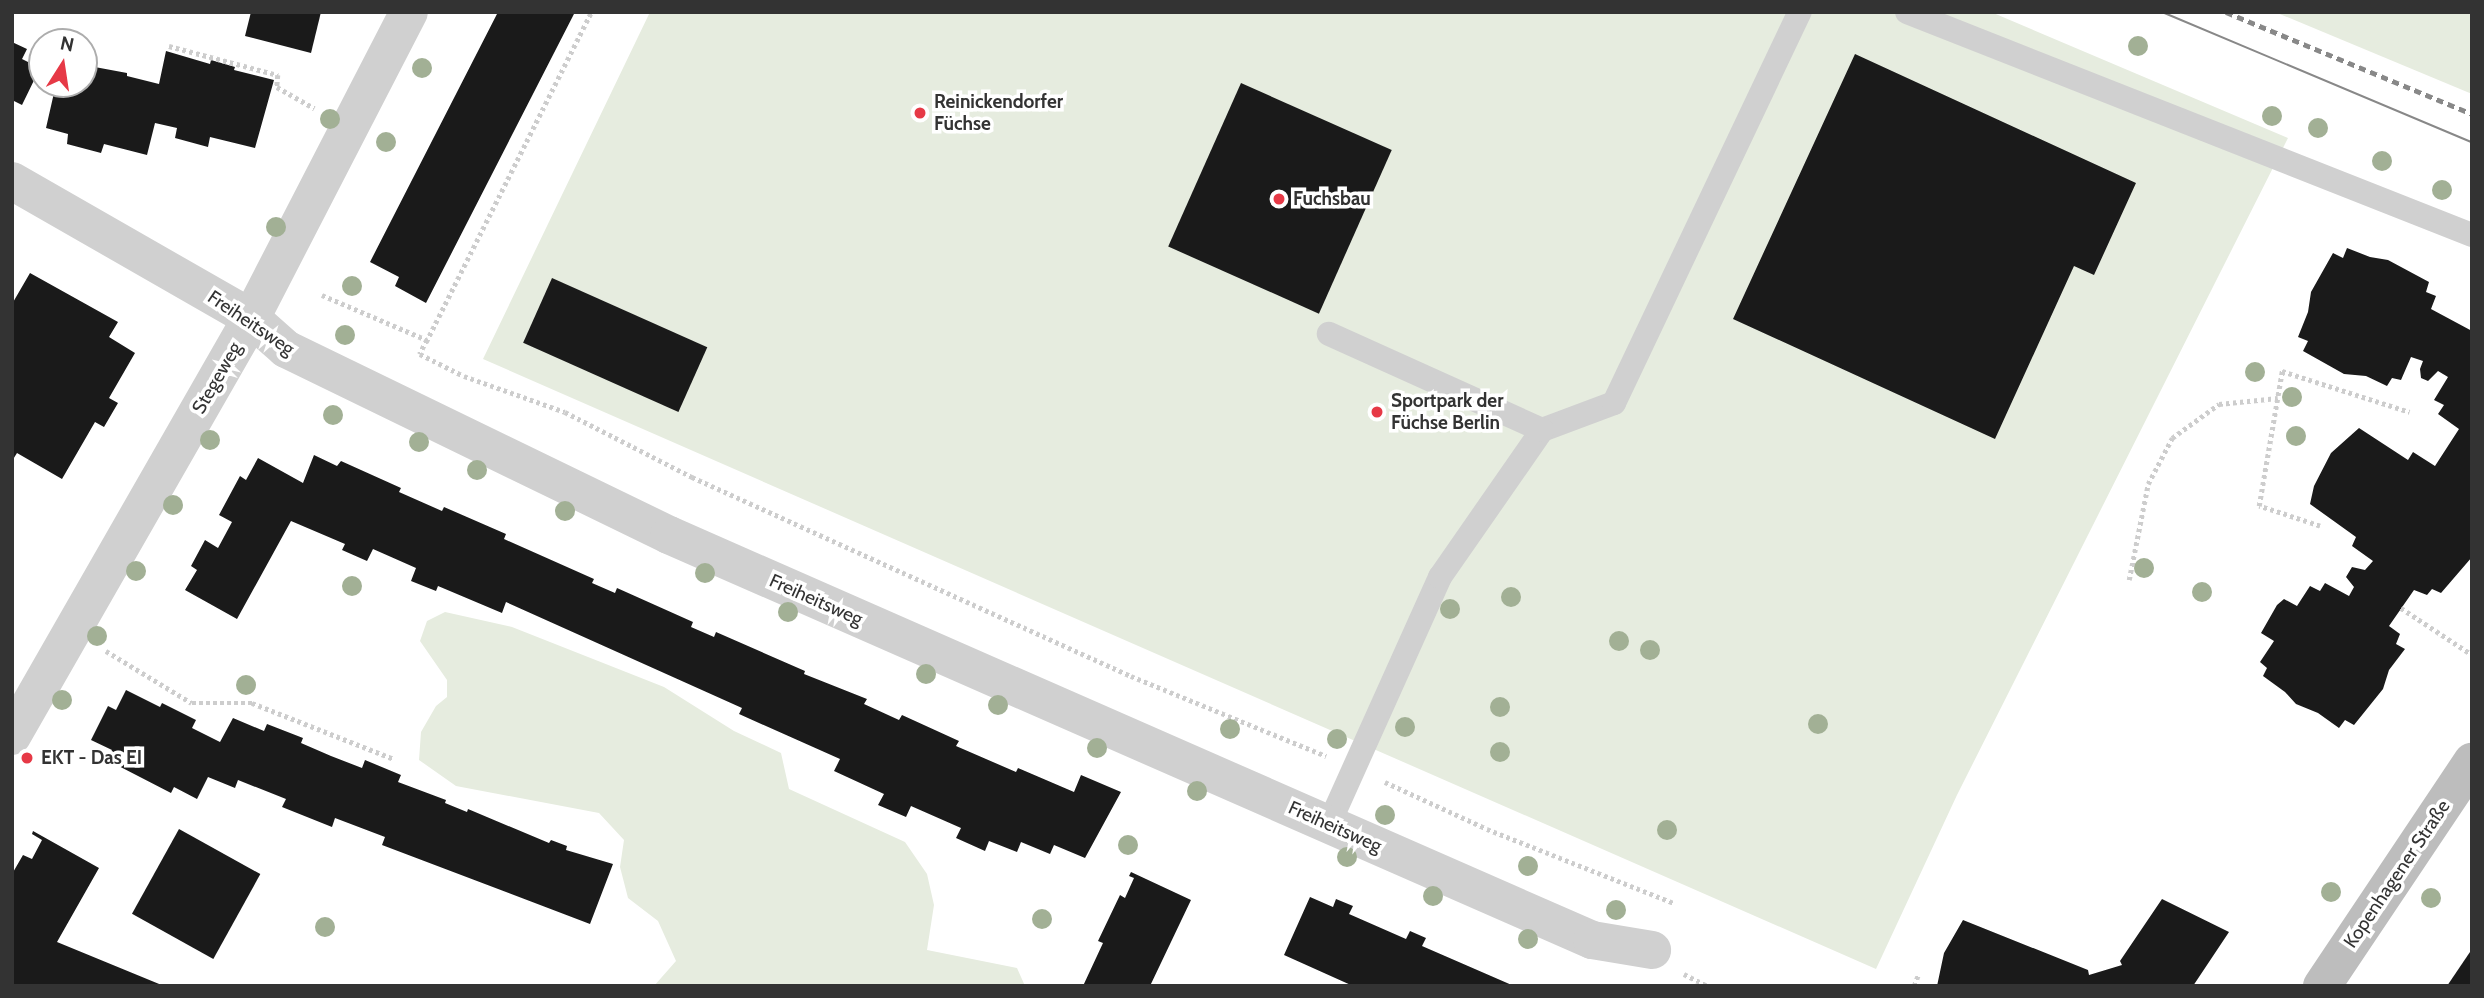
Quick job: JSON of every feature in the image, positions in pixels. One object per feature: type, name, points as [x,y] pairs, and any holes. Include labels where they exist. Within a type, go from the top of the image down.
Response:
[{"type":"main road","name":"Kopenhagener Straße","points":[[2322,986],[2472,762]]},
{"type":"street","name":"Stegeweg","points":[[12,736],[251,318],[410,12]]},
{"type":"street","name":"Freiheitsweg","points":[[12,181],[251,318],[286,349],[668,535],[1592,940],[1652,950]]},
{"type":"lane","points":[[1329,824],[1440,577],[1542,430],[1614,404],[1800,12]]},
{"type":"lane","points":[[1907,12],[2472,235]]},
{"type":"lane","points":[[1329,334],[1542,430]]},
{"type":"path","points":[[393,400],[420,354],[592,12]]},
{"type":"path","points":[[169,46],[278,75],[277,87],[318,110]]},
{"type":"path","points":[[322,295],[427,340]]},
{"type":"path","points":[[420,354],[464,376],[565,412],[692,477],[1131,676],[1355,768],[1487,829],[1674,903]]},
{"type":"path","points":[[2320,526],[2259,506],[2283,371],[2410,412]]},
{"type":"path","points":[[2129,580],[2148,484],[2172,439],[2219,404],[2278,398]]},
{"type":"path","points":[[2401,608],[2471,654]]},
{"type":"path","points":[[99,646],[192,703],[252,704],[394,759]]},
{"type":"path","points":[[1914,986],[1918,975]]},
{"type":"path","points":[[1689,978],[1708,986]]},
{"type":"shaded area","name":"Sportpark der Füchse Berlin","points":[[650,12],[1991,12],[2288,138],[1957,795],[1876,969],[483,359]]},
{"type":"shaded area","points":[[2275,12],[2472,12],[2472,94]]},
{"type":"shaded area","points":[[445,612],[512,627],[664,687],[734,731],[781,753],[789,789],[905,842],[927,874],[934,905],[927,950],[1017,968],[1025,986],[654,986],[676,961],[658,921],[628,898],[620,867],[624,840],[599,813],[456,786],[419,760],[421,732],[436,706],[447,697],[447,680],[420,641],[427,621]]},
{"type":"building","points":[[251,12],[321,12],[311,53],[245,36]]},
{"type":"building","points":[[498,12],[575,12],[426,303],[395,286],[399,277],[370,262]]},
{"type":"building","points":[[12,42],[27,49],[22,59],[28,62],[28,93],[22,105],[12,100]]},
{"type":"building","points":[[166,51],[210,64],[211,60],[235,67],[234,70],[274,80],[255,148],[210,137],[208,147],[175,138],[177,128],[155,123],[147,155],[104,144],[101,153],[67,144],[68,134],[46,128],[53,98],[98,98],[98,68],[127,73],[127,76],[159,84]]},
{"type":"building","points":[[1855,54],[2136,183],[2094,275],[2074,266],[1995,439],[1733,319]]},
{"type":"building","name":"Fuchsbau","points":[[1241,83],[1392,150],[1319,314],[1168,247]]},
{"type":"building","points":[[2347,248],[2370,257],[2388,260],[2429,282],[2426,292],[2436,296],[2431,309],[2472,331],[2472,557],[2441,593],[2432,589],[2427,595],[2414,590],[2389,626],[2400,634],[2396,644],[2405,649],[2389,670],[2383,689],[2354,725],[2345,720],[2339,728],[2318,713],[2296,704],[2263,676],[2267,668],[2260,662],[2274,641],[2261,633],[2277,605],[2284,599],[2297,606],[2310,586],[2320,591],[2325,583],[2349,596],[2354,587],[2346,577],[2352,567],[2365,570],[2373,561],[2352,546],[2356,537],[2310,504],[2314,486],[2331,453],[2359,428],[2408,460],[2413,452],[2435,466],[2459,429],[2438,414],[2444,405],[2434,400],[2448,377],[2438,371],[2428,381],[2421,378],[2423,361],[2411,357],[2401,380],[2392,378],[2387,386],[2366,376],[2344,374],[2303,351],[2308,341],[2298,337],[2308,312],[2311,292],[2333,253],[2343,258]]},
{"type":"building","points":[[30,273],[118,322],[109,337],[135,353],[109,398],[118,403],[104,427],[95,422],[62,479],[17,453],[12,461],[12,304]]},
{"type":"building","points":[[552,278],[707,347],[678,412],[523,343]]},
{"type":"building","points":[[314,455],[337,466],[341,461],[401,488],[399,492],[442,511],[444,507],[506,534],[504,539],[594,579],[592,583],[615,593],[617,588],[693,622],[691,627],[714,637],[716,632],[805,671],[804,674],[867,699],[864,704],[899,720],[902,715],[959,741],[956,746],[1016,772],[1018,768],[1074,792],[1081,775],[1121,792],[1085,858],[1054,845],[1050,854],[1021,842],[1017,852],[989,841],[985,851],[956,838],[961,828],[911,806],[906,817],[878,805],[884,794],[834,771],[840,759],[739,714],[742,708],[506,602],[502,613],[438,586],[436,591],[411,581],[416,568],[373,549],[367,561],[342,550],[345,544],[291,521],[237,619],[185,590],[197,570],[191,566],[205,540],[218,548],[232,522],[219,515],[240,476],[246,480],[258,458],[303,483]]},
{"type":"building","points":[[126,690],[160,707],[162,703],[196,720],[192,728],[220,742],[233,718],[264,731],[267,724],[303,738],[301,743],[362,768],[365,760],[401,775],[398,782],[446,800],[445,803],[467,812],[468,809],[549,843],[551,840],[567,846],[566,850],[613,864],[590,924],[382,845],[385,837],[335,818],[332,827],[282,807],[286,799],[238,780],[235,788],[208,777],[197,799],[174,787],[171,793],[107,760],[112,750],[91,740],[108,706],[116,710]]},
{"type":"building","points":[[179,829],[260,874],[213,959],[132,914]]},
{"type":"building","points":[[33,831],[99,868],[57,942],[164,986],[12,986],[12,874],[23,855],[32,859],[42,840],[32,834]]},
{"type":"building","points":[[1131,872],[1191,900],[1150,986],[1083,986],[1103,943],[1098,941],[1120,895],[1125,898],[1134,878],[1129,876]]},
{"type":"building","points":[[1310,897],[1333,907],[1336,899],[1353,906],[1349,914],[1406,939],[1410,931],[1426,938],[1422,946],[1514,986],[1353,986],[1284,955]]},
{"type":"building","points":[[2162,899],[2229,932],[2193,986],[1937,986],[1944,953],[1963,920],[2088,970],[2089,975],[2122,965],[2120,961]]},
{"type":"building","points":[[2472,949],[2472,986],[2447,986]]},
{"type":"tram line","points":[[2162,12],[2472,142]]},
{"type":"railway","points":[[2226,12],[2472,114]]},
{"type":"place","name":"Reinickendorfer Füchse","points":[[920,113]]},
{"type":"place","name":"Fuchsbau","points":[[1279,199]]},
{"type":"place","name":"Sportpark der Füchse Berlin","points":[[1377,412]]},
{"type":"place","name":"EKT - Das EI","points":[[27,758]]}]
